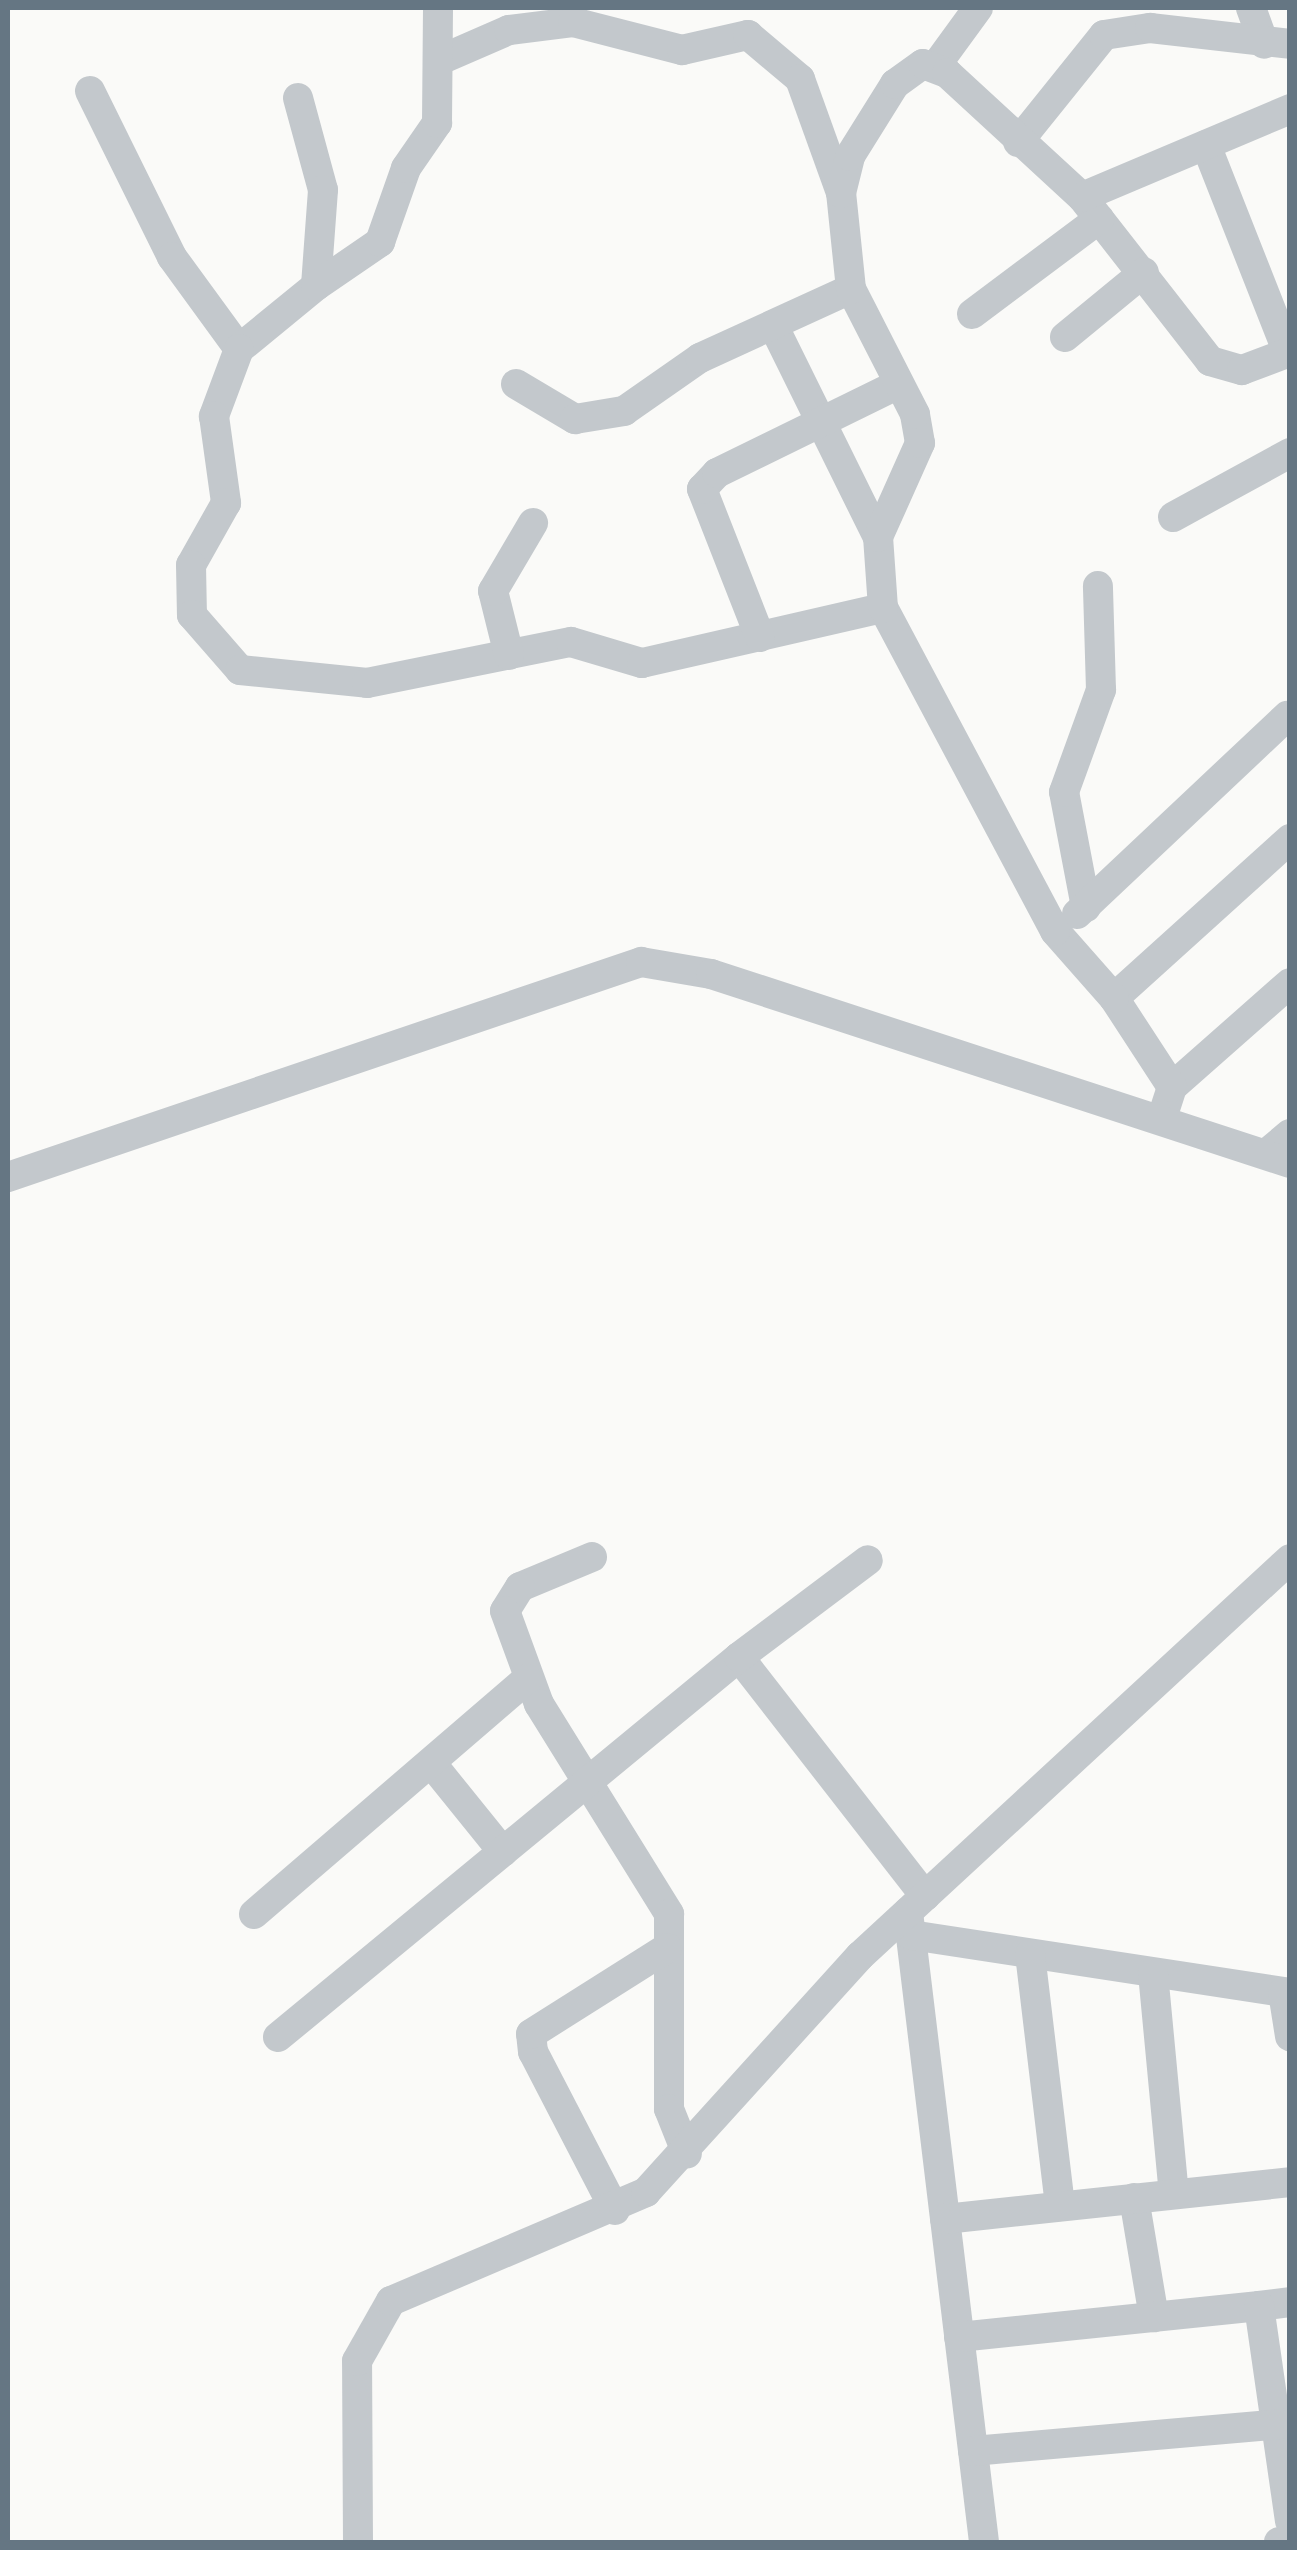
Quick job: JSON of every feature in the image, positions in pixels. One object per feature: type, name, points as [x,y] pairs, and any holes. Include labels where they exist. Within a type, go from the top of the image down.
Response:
[{"type":"street","points":[[438,8],[442,110],[406,168],[387,230],[369,254],[316,286],[238,349],[214,416],[226,502],[191,565],[192,615],[199,630],[251,676],[367,683],[584,642],[642,663],[883,608]]},
{"type":"street","points":[[840,193],[850,156],[894,84],[910,70],[935,67],[978,8]]},
{"type":"street","points":[[1251,8],[1277,44]]},
{"type":"street","points":[[1018,142],[1090,46],[1126,19],[1277,44]]},
{"type":"street","points":[[440,60],[509,30],[573,22],[682,50],[748,35],[800,79],[840,193],[851,289],[915,414],[920,444],[878,537]]},
{"type":"street","points":[[935,67],[1090,208],[1210,361],[1242,370],[1289,352],[1206,144]]},
{"type":"street","points":[[90,91],[172,256],[238,349]]},
{"type":"street","points":[[298,98],[323,190],[316,286]]},
{"type":"street","points":[[972,314],[1090,208],[1206,144],[1290,110]]},
{"type":"street","points":[[1064,337],[1144,272]]},
{"type":"street","points":[[516,384],[589,421],[624,411],[700,358],[851,289]]},
{"type":"street","points":[[772,326],[878,537],[883,608],[1055,931],[1114,998],[1172,1087]]},
{"type":"street","points":[[760,637],[702,489],[717,473],[898,386]]},
{"type":"street","points":[[1173,517],[1290,452]]},
{"type":"street","points":[[508,655],[493,591],[533,523]]},
{"type":"street","points":[[1086,906],[1064,792],[1100,690],[1098,586]]},
{"type":"street","points":[[1055,931],[1286,716]]},
{"type":"street","points":[[1114,998],[1290,839]]},
{"type":"street","points":[[8,1178],[641,962],[712,974],[1278,1158],[1290,1134]]},
{"type":"street","points":[[1162,1118],[1172,1087],[1290,984]]},
{"type":"street","points":[[592,1557],[508,1597],[505,1610],[528,1679],[669,1914],[669,2108],[687,2154]]},
{"type":"street","points":[[358,2542],[357,2360],[391,2301],[615,2210],[687,2154],[860,1956],[915,1915],[1290,1559]]},
{"type":"street","points":[[278,2037],[739,1657],[868,1560]]},
{"type":"street","points":[[739,1657],[915,1915],[945,2219],[984,2542]]},
{"type":"street","points":[[254,1914],[528,1679]]},
{"type":"street","points":[[432,1764],[503,1852]]},
{"type":"street","points":[[915,1915],[1030,1954],[1283,1992],[1290,2036]]},
{"type":"street","points":[[615,2210],[532,2052],[531,2034],[668,1948]]},
{"type":"street","points":[[1030,1954],[1060,2206]]},
{"type":"street","points":[[1153,1972],[1174,2194]]},
{"type":"street","points":[[945,2219],[1290,2182]]},
{"type":"street","points":[[1134,2198],[1154,2317]]},
{"type":"street","points":[[960,2337],[1274,2304],[1290,2521]]},
{"type":"street","points":[[973,2451],[1283,2424]]},
{"type":"street","points":[[1279,2542],[1290,2541]]}]
